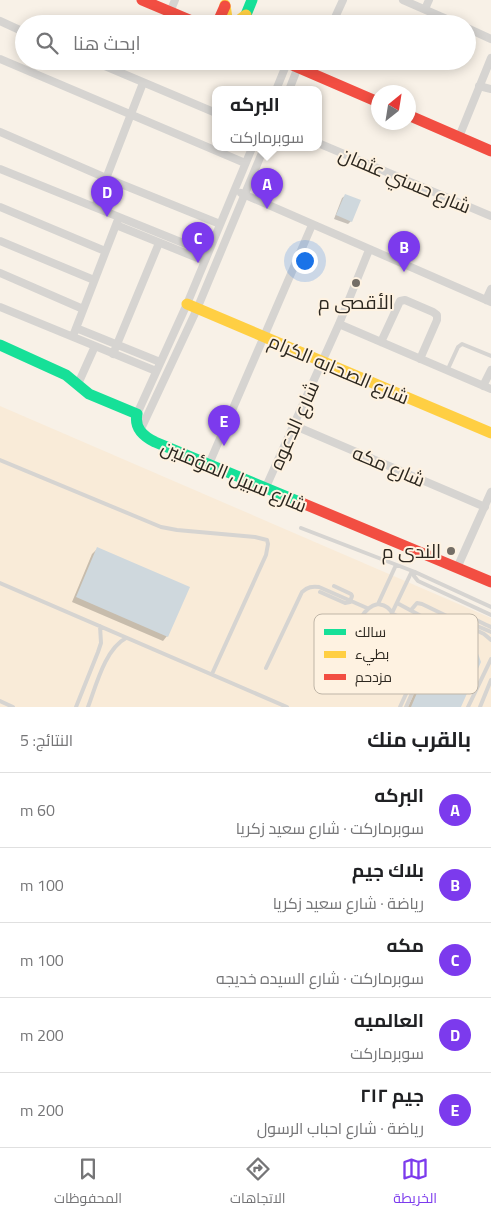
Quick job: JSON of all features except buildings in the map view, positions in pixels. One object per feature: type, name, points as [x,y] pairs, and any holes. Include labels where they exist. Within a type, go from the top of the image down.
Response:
[{"type":"street","points":[[142,0],[169,15]]},
{"type":"street","points":[[171,15],[175,0]]},
{"type":"street","points":[[246,15],[252,0]]},
{"type":"street","points":[[336,15],[343,0]]},
{"type":"street","points":[[402,0],[438,15]]},
{"type":"street","points":[[425,9],[429,0]]},
{"type":"street","points":[[221,15],[226,3]]},
{"type":"street","points":[[0,21],[15,28]]},
{"type":"street","points":[[476,32],[491,39]]},
{"type":"street","points":[[460,134],[491,58]]},
{"type":"street","points":[[0,59],[15,65]]},
{"type":"street","points":[[26,70],[212,150]]},
{"type":"street","points":[[113,70],[212,111]]},
{"type":"street","points":[[278,86],[288,70]]},
{"type":"street","points":[[289,86],[291,70]]},
{"type":"street","points":[[307,70],[371,99]]},
{"type":"street","points":[[328,70],[371,91]]},
{"type":"street","points":[[94,207],[143,83]]},
{"type":"street","points":[[479,86],[491,89]]},
{"type":"street","points":[[416,112],[491,151]]},
{"type":"street","points":[[416,118],[491,144]]},
{"type":"street","points":[[0,132],[106,178],[220,224]]},
{"type":"street","name":"شارع حسني عثمان","points":[[322,145],[491,216]]},
{"type":"street","points":[[214,151],[245,164]]},
{"type":"street","points":[[0,345],[66,375],[89,394],[137,414],[160,362],[192,307],[207,257],[251,151]]},
{"type":"street","points":[[140,431],[192,307],[245,195],[263,151]]},
{"type":"street","points":[[0,169],[119,217],[207,257]]},
{"type":"street","points":[[234,190],[489,301],[491,290]]},
{"type":"street","points":[[0,206],[105,251]]},
{"type":"street","points":[[72,336],[119,217]]},
{"type":"street","points":[[116,225],[159,243],[207,257]]},
{"type":"street","points":[[209,464],[312,225]]},
{"type":"street","points":[[0,241],[94,280]]},
{"type":"street","points":[[113,354],[159,243]]},
{"type":"street","name":"شارع الدعوه","points":[[265,489],[339,324],[369,250]]},
{"type":"street","points":[[0,273],[83,309]]},
{"type":"street","points":[[381,342],[400,301],[405,300],[434,312],[437,315],[437,320],[420,359]]},
{"type":"street","points":[[0,307],[156,372]]},
{"type":"street","name":"شارع الصحابه الكرام","points":[[192,307],[491,434]]},
{"type":"street","points":[[339,324],[487,388],[491,370]]},
{"type":"street","points":[[76,328],[160,362]]},
{"type":"street","points":[[78,384],[95,346]]},
{"type":"street","name":"شارع سبيل المؤمنين","points":[[137,414],[135,421],[140,431],[156,442],[491,582]]},
{"type":"street","name":"شارع مكه","points":[[293,426],[485,506]]},
{"type":"street","points":[[457,568],[491,492]]},
{"type":"lane","points":[[448,371],[458,347],[462,344],[491,356]]},
{"type":"lane","points":[[0,460],[161,527],[255,537],[267,540],[266,555],[212,674]]},
{"type":"lane","points":[[301,528],[413,572],[491,607]]},
{"type":"lane","points":[[378,604],[396,565]]},
{"type":"lane","points":[[365,614],[368,608],[378,604],[385,606],[392,613],[413,572]]},
{"type":"lane","points":[[413,572],[418,581],[491,615]]},
{"type":"lane","points":[[0,583],[287,707]]},
{"type":"lane","points":[[334,586],[351,594],[351,601]]},
{"type":"lane","points":[[266,668],[302,592],[307,588],[319,587],[368,608]]},
{"type":"lane","points":[[320,592],[345,604],[351,601]]},
{"type":"lane","points":[[411,610],[415,604],[420,603],[443,614]]},
{"type":"lane","points":[[397,604],[418,614]]},
{"type":"lane","points":[[478,622],[491,627]]},
{"type":"lane","points":[[76,707],[101,643],[100,626]]},
{"type":"lane","points":[[478,626],[491,632]]},
{"type":"lane","points":[[478,631],[491,640]]},
{"type":"lane","points":[[88,707],[111,651],[117,643],[126,638]]},
{"type":"lane","points":[[478,686],[491,659]]},
{"type":"lane","points":[[480,707],[491,680]]},
{"type":"lane","points":[[400,707],[406,694]]},
{"type":"lane","points":[[406,707],[412,694]]},
{"type":"lane","points":[[468,707],[474,694]]},
{"type":"lane","points":[[0,702],[13,707]]},
{"type":"shaded area","points":[[0,406],[491,618],[491,707],[0,707]]},
{"type":"traffic: fast","points":[[246,15],[252,0]]},
{"type":"traffic: fast","points":[[0,345],[66,375],[89,394],[137,414],[136,419],[140,431],[155,442],[302,503]]},
{"type":"traffic: slow","points":[[225,5],[227,15]]},
{"type":"traffic: slow","points":[[187,304],[491,433]]},
{"type":"traffic: jam","points":[[142,0],[178,15]]},
{"type":"traffic: jam","points":[[221,15],[225,6]]},
{"type":"traffic: jam","points":[[304,70],[371,99]]},
{"type":"traffic: jam","points":[[416,118],[491,151]]},
{"type":"traffic: jam","points":[[302,503],[491,582]]},
{"type":"place","name":"البركه","points":[[267,209]]},
{"type":"place","name":"العالميه","points":[[107,217]]},
{"type":"place","name":"مكه","points":[[198,263]]},
{"type":"place","name":"بلاك جيم","points":[[404,272]]},
{"type":"place","name":"الأقصى م","points":[[356,283]]},
{"type":"place","name":"جيم ٢١٢","points":[[224,446]]},
{"type":"place","name":"الندى م","points":[[451,551]]}]
